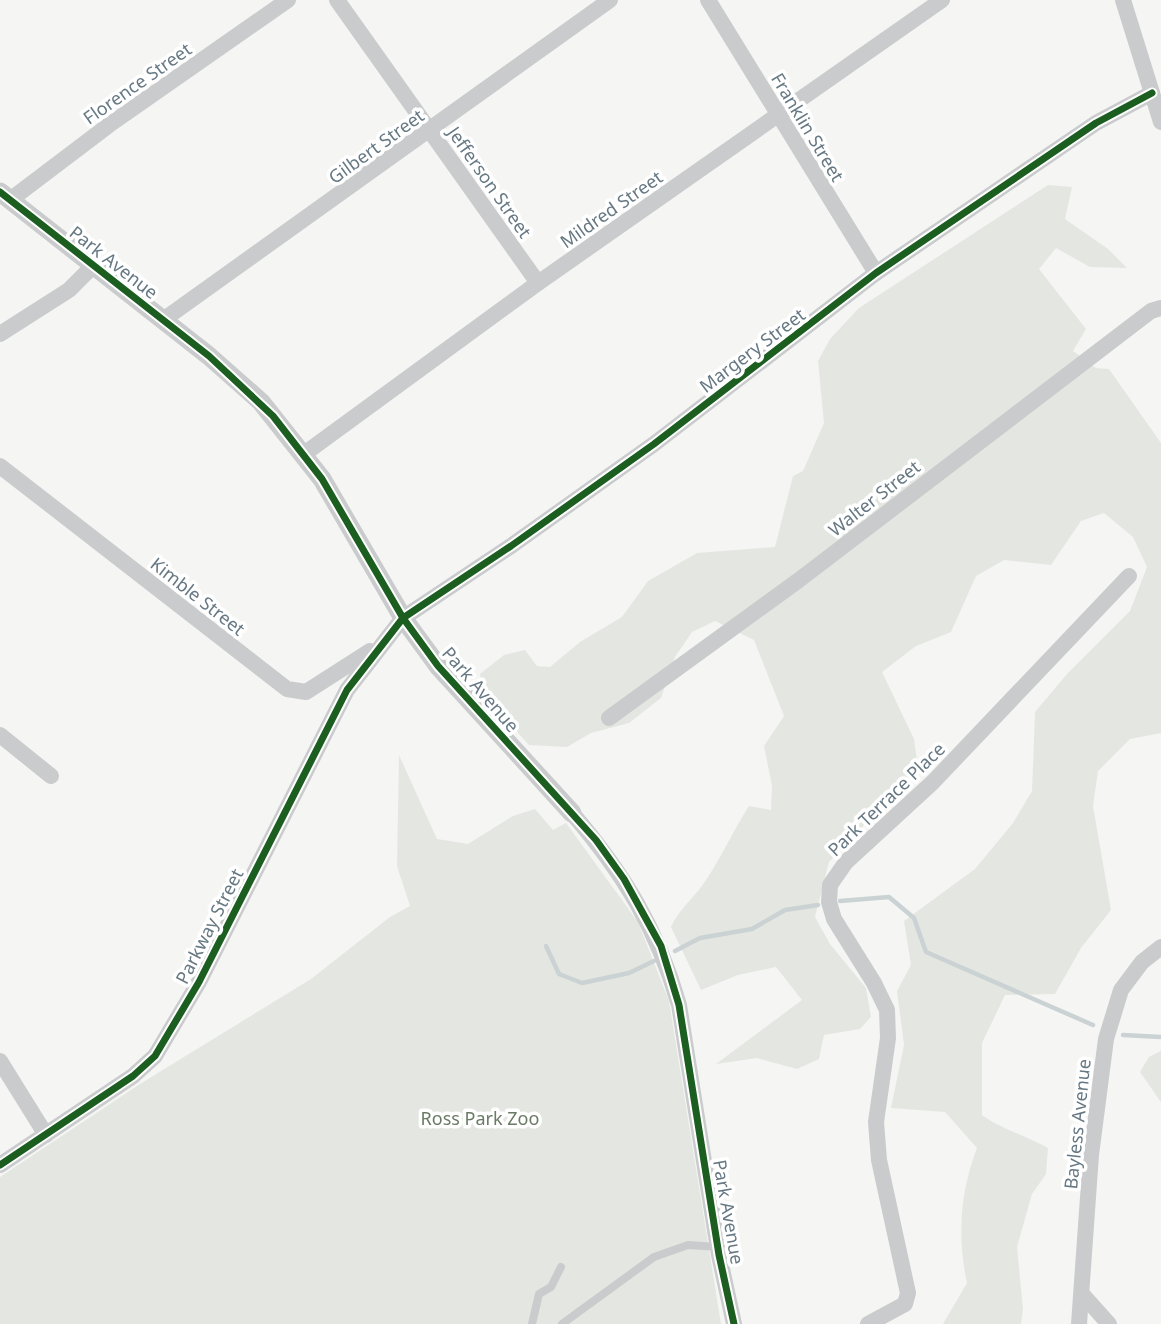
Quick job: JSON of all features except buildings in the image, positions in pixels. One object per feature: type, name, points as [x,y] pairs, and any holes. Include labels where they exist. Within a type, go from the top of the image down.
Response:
[{"type":"street","name":"Florence Street","points":[[5,196],[288,0]]},
{"type":"street","name":"Jefferson Street","points":[[337,0],[538,283]]},
{"type":"street","name":"Gilbert Street","points":[[163,320],[610,0]]},
{"type":"street","name":"Franklin Street","points":[[708,0],[876,273]]},
{"type":"street","name":"Mildred Street","points":[[304,454],[538,283],[942,0]]},
{"type":"street","points":[[1124,0],[1161,122]]},
{"type":"street","name":"Margery Street","points":[[381,644],[403,618],[511,546],[654,444],[876,273],[1096,124],[1152,93]]},
{"type":"street","name":"Park Avenue","points":[[5,196],[243,384],[304,454],[322,479],[403,618],[451,682],[572,813],[624,879],[668,965],[679,1005],[718,1247],[734,1324]]},
{"type":"street","points":[[0,334],[69,290],[93,266]]},
{"type":"street","name":"Walter Street","points":[[609,718],[799,580],[1161,307]]},
{"type":"street","name":"Kimble Street","points":[[0,466],[286,689],[306,692],[321,685],[381,644]]},
{"type":"street","name":"Park Terrace Place","points":[[868,1324],[905,1304],[908,1293],[879,1160],[876,1122],[888,1038],[887,1010],[874,983],[834,919],[829,902],[830,885],[846,862],[933,782],[1028,678],[1129,576]]},
{"type":"street","name":"Parkway Street","points":[[0,1165],[134,1076],[155,1056],[199,982],[347,690],[381,644]]},
{"type":"street","points":[[0,735],[51,776]]},
{"type":"street","name":"Bayless Avenue","points":[[1079,1324],[1091,1155],[1107,1039],[1121,990],[1142,962],[1161,947]]},
{"type":"street","points":[[0,1062],[46,1135]]},
{"type":"street","points":[[1082,1294],[1109,1324]]},
{"type":"lane","points":[[562,1324],[654,1257],[688,1245],[718,1247]]},
{"type":"lane","points":[[532,1324],[538,1294],[551,1287],[561,1267]]},
{"type":"green space","points":[[1048,185],[1072,187],[1065,219],[1108,249],[1127,268],[1090,267],[1056,248],[1039,269],[1086,329],[1073,351],[1096,368],[1109,369],[1161,443],[1161,733],[1130,739],[1098,771],[1093,806],[1111,910],[1081,948],[1055,994],[1005,995],[982,1043],[982,1115],[1048,1148],[1046,1174],[1032,1194],[1017,1247],[1023,1309],[1021,1324],[943,1324],[967,1283],[962,1249],[962,1215],[967,1181],[977,1148],[945,1112],[891,1108],[904,1045],[897,991],[911,965],[904,921],[975,869],[1013,823],[1032,791],[1035,712],[1067,674],[1130,611],[1147,567],[1133,537],[1104,513],[1081,521],[1051,565],[1004,560],[976,576],[951,632],[916,646],[882,672],[914,739],[918,768],[829,862],[815,917],[830,944],[866,988],[871,1017],[860,1029],[824,1035],[819,1059],[797,1069],[757,1058],[716,1064],[802,1000],[776,967],[738,975],[701,990],[671,927],[710,874],[749,806],[771,810],[772,786],[764,746],[784,716],[754,640],[715,621],[692,632],[675,657],[661,698],[629,723],[591,733],[567,747],[529,745],[484,695],[480,674],[504,655],[525,650],[537,666],[550,667],[580,642],[622,617],[648,581],[697,553],[775,547],[793,476],[803,471],[824,423],[818,361],[830,339],[859,308]]},
{"type":"green space","name":"Ross Park Zoo","points":[[399,755],[437,839],[468,844],[513,816],[535,809],[553,830],[566,823],[638,922],[669,1001],[721,1324],[0,1324],[0,1177],[140,1084],[311,979],[390,917],[410,906],[397,866]]},
{"type":"green space","points":[[1161,1051],[1161,1102],[1140,1072],[1149,1057]]},
{"type":"waterway","points":[[840,901],[889,897],[914,918],[926,952],[1093,1025]]},
{"type":"waterway","points":[[675,951],[700,938],[752,929],[785,910],[818,905]]},
{"type":"waterway","points":[[546,946],[559,974],[582,983],[629,973],[654,961]]},
{"type":"waterway","points":[[1123,1035],[1161,1037]]},
{"type":"cycle path","points":[[0,1165],[133,1076],[155,1056],[199,982],[347,690],[403,618],[511,546],[654,444],[876,273],[1096,123],[1152,93]]},
{"type":"cycle path","points":[[0,192],[209,356],[273,416],[322,479],[403,618],[438,666],[596,840],[624,879],[661,946],[679,1005],[719,1255],[734,1324]]}]
